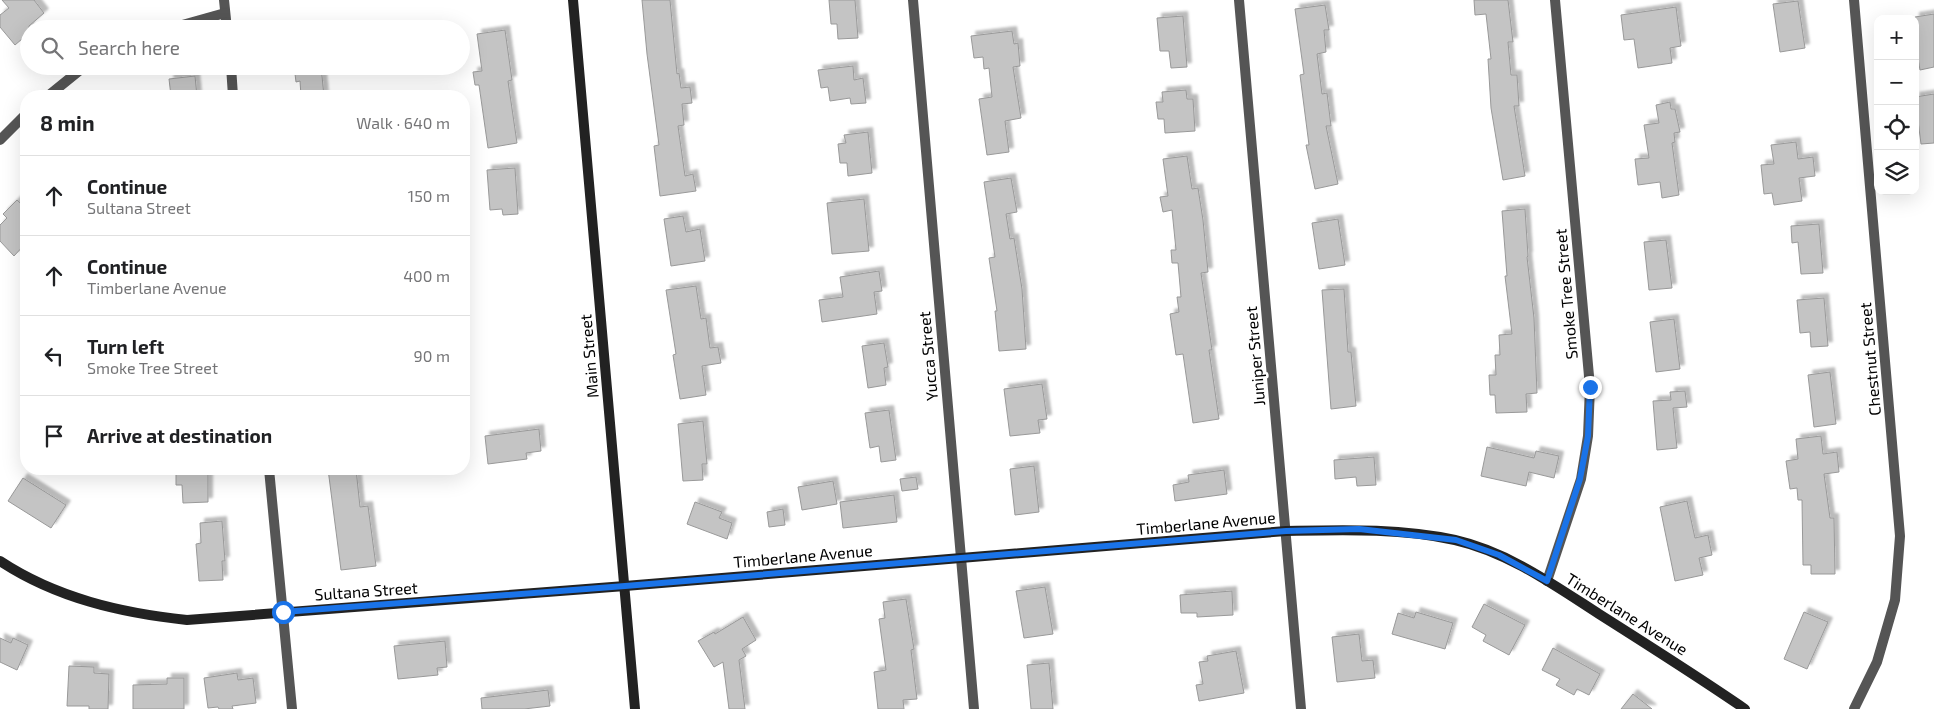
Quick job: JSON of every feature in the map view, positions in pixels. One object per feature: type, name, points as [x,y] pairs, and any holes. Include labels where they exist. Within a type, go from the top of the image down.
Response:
[{"type":"street","points":[[224,0],[226,20]]},
{"type":"street","name":"Main Street","points":[[572,0],[635,709]]},
{"type":"street","name":"Yucca Street","points":[[913,0],[974,709]]},
{"type":"street","name":"Juniper Street","points":[[1239,0],[1300,709]]},
{"type":"street","name":"Smoke Tree Street","points":[[1547,581],[1580,479],[1588,436],[1590,387],[1555,0]]},
{"type":"street","name":"Chestnut Street","points":[[1854,0],[1900,536],[1895,600],[1877,662],[1854,709]]},
{"type":"street","points":[[203,20],[226,14]]},
{"type":"street","points":[[55,90],[74,75]]},
{"type":"street","points":[[231,75],[233,90]]},
{"type":"street","points":[[0,140],[20,120]]},
{"type":"street","points":[[270,475],[292,709]]},
{"type":"street","name":"Timberlane Avenue","points":[[625,586],[1286,531],[1359,529],[1456,540],[1499,555],[1547,581],[1691,672],[1745,709]]},
{"type":"street","name":"Sultana Street","points":[[0,561],[23,576],[66,595],[148,616],[188,620],[625,586]]},
{"type":"building","points":[[2,0],[34,0],[44,13],[36,20],[20,20],[20,41],[15,45],[0,27],[0,15],[9,8]]},
{"type":"building","points":[[642,0],[670,0],[677,74],[679,73],[681,88],[690,87],[692,103],[682,104],[684,125],[678,126],[685,176],[693,174],[696,191],[660,196],[654,146],[659,145]]},
{"type":"building","points":[[829,0],[855,0],[858,38],[838,39],[837,24],[831,24]]},
{"type":"building","points":[[1474,0],[1508,0],[1513,42],[1508,42],[1511,75],[1517,75],[1519,106],[1514,106],[1525,176],[1503,180],[1491,108],[1488,59],[1491,59],[1486,14],[1475,15]]},
{"type":"building","points":[[1798,1],[1805,48],[1780,52],[1773,4]]},
{"type":"building","points":[[1325,5],[1329,30],[1324,30],[1326,52],[1317,54],[1322,94],[1327,93],[1331,126],[1326,126],[1338,184],[1315,189],[1306,145],[1309,145],[1300,75],[1304,74],[1295,9]]},
{"type":"building","points":[[1676,7],[1681,46],[1670,48],[1672,63],[1638,68],[1634,39],[1624,40],[1621,15]]},
{"type":"building","points":[[1934,14],[1934,67],[1920,70],[1919,64],[1919,16]]},
{"type":"building","points":[[1183,16],[1187,67],[1171,68],[1169,51],[1160,51],[1157,18]]},
{"type":"building","points":[[505,30],[512,80],[508,81],[517,143],[488,148],[479,85],[475,85],[473,72],[482,71],[477,34]]},
{"type":"building","points":[[1012,31],[1014,44],[1018,43],[1020,66],[1013,67],[1021,118],[1005,121],[1009,152],[987,155],[979,99],[992,97],[989,68],[984,69],[983,57],[974,58],[971,36]]},
{"type":"building","points":[[853,66],[854,80],[863,78],[866,103],[851,104],[850,98],[830,101],[828,87],[821,88],[818,70]]},
{"type":"building","points":[[295,75],[322,75],[323,90],[301,90],[300,81],[296,82]]},
{"type":"building","points":[[195,76],[196,90],[170,90],[169,79]]},
{"type":"building","points":[[1186,90],[1187,99],[1193,99],[1195,131],[1165,133],[1164,119],[1158,119],[1156,102],[1163,102],[1162,92]]},
{"type":"building","points":[[1934,94],[1934,143],[1921,144],[1919,96]]},
{"type":"building","points":[[1670,102],[1671,109],[1675,109],[1680,132],[1674,133],[1675,142],[1672,143],[1679,195],[1662,198],[1660,182],[1638,185],[1635,159],[1649,158],[1644,125],[1659,123],[1656,105]]},
{"type":"building","points":[[868,132],[872,173],[848,176],[847,163],[840,163],[838,144],[846,143],[844,135]]},
{"type":"building","points":[[1796,142],[1798,159],[1813,157],[1815,176],[1799,178],[1802,201],[1774,205],[1772,193],[1764,194],[1761,165],[1774,164],[1771,145]]},
{"type":"building","points":[[1187,156],[1192,189],[1198,188],[1203,220],[1208,272],[1201,273],[1219,419],[1193,423],[1183,354],[1176,355],[1170,314],[1179,312],[1177,297],[1181,297],[1178,263],[1172,263],[1171,250],[1176,250],[1172,210],[1163,212],[1160,197],[1168,196],[1163,159]]},
{"type":"building","points":[[515,168],[518,214],[503,215],[502,209],[490,210],[487,170]]},
{"type":"building","points":[[1011,178],[1017,212],[1006,214],[1010,239],[1014,238],[1022,289],[1026,349],[999,351],[995,311],[997,311],[989,258],[995,257],[984,182]]},
{"type":"building","points":[[864,199],[869,251],[832,254],[827,203]]},
{"type":"building","points":[[17,200],[20,203],[20,250],[14,256],[0,241],[0,225],[7,218],[3,214]]},
{"type":"building","points":[[1525,209],[1527,257],[1534,318],[1537,393],[1526,394],[1527,412],[1496,413],[1495,395],[1490,395],[1489,375],[1496,375],[1495,355],[1500,355],[1499,335],[1512,334],[1505,276],[1507,276],[1502,211]]},
{"type":"building","points":[[683,216],[686,232],[700,229],[705,261],[671,266],[664,219]]},
{"type":"building","points":[[1338,219],[1345,265],[1319,269],[1312,223]]},
{"type":"building","points":[[1819,224],[1823,273],[1801,274],[1798,242],[1792,243],[1791,226]]},
{"type":"building","points":[[1666,240],[1672,288],[1649,290],[1644,242]]},
{"type":"building","points":[[879,271],[882,291],[874,292],[877,314],[822,322],[819,300],[843,297],[840,277]]},
{"type":"building","points":[[696,286],[701,319],[706,318],[710,348],[718,347],[721,363],[702,366],[706,395],[680,399],[673,355],[676,354],[666,290]]},
{"type":"building","points":[[1344,289],[1348,352],[1351,352],[1356,406],[1331,409],[1322,290]]},
{"type":"building","points":[[1824,298],[1828,346],[1811,347],[1810,332],[1800,333],[1797,300]]},
{"type":"building","points":[[1674,319],[1680,369],[1656,372],[1650,322]]},
{"type":"building","points":[[884,343],[888,367],[884,368],[886,385],[868,388],[862,346]]},
{"type":"building","points":[[1830,372],[1836,424],[1814,427],[1808,375]]},
{"type":"building","points":[[1042,384],[1047,419],[1038,420],[1040,433],[1010,436],[1004,389]]},
{"type":"building","points":[[1685,391],[1687,407],[1673,408],[1677,448],[1657,450],[1653,401],[1671,400],[1670,392]]},
{"type":"building","points":[[889,410],[896,460],[881,462],[879,446],[870,448],[865,413]]},
{"type":"building","points":[[703,421],[707,464],[702,464],[703,480],[683,481],[678,424]]},
{"type":"building","points":[[539,429],[541,451],[526,453],[527,459],[488,464],[485,436]]},
{"type":"building","points":[[1821,436],[1823,454],[1837,452],[1839,472],[1824,474],[1830,518],[1834,518],[1835,574],[1811,574],[1811,565],[1803,565],[1802,500],[1798,500],[1797,488],[1790,489],[1786,461],[1798,459],[1796,439]]},
{"type":"building","points":[[1487,447],[1534,458],[1536,451],[1559,456],[1554,478],[1529,472],[1526,486],[1481,476]]},
{"type":"building","points":[[1374,457],[1376,485],[1357,486],[1356,477],[1335,479],[1334,460]]},
{"type":"building","points":[[1034,466],[1039,512],[1015,515],[1010,469]]},
{"type":"building","points":[[1224,470],[1227,494],[1175,501],[1173,485],[1189,482],[1188,475]]},
{"type":"building","points":[[176,475],[208,475],[208,502],[183,503],[182,485],[176,485]]},
{"type":"building","points":[[329,475],[357,475],[360,507],[368,506],[376,566],[341,570]]},
{"type":"building","points":[[916,477],[918,489],[902,491],[900,479]]},
{"type":"building","points":[[23,478],[66,505],[51,528],[8,501]]},
{"type":"building","points":[[833,481],[837,504],[802,510],[798,487]]},
{"type":"building","points":[[894,495],[897,522],[843,528],[840,502]]},
{"type":"building","points":[[1687,501],[1695,538],[1708,535],[1712,555],[1699,558],[1703,575],[1675,581],[1660,507]]},
{"type":"building","points":[[695,502],[722,512],[719,518],[732,523],[727,539],[687,524]]},
{"type":"building","points":[[783,509],[785,525],[769,527],[767,512]]},
{"type":"building","points":[[222,521],[225,561],[222,561],[223,580],[199,581],[196,544],[201,543],[200,523]]},
{"type":"building","points":[[1045,587],[1053,634],[1024,638],[1016,591]]},
{"type":"building","points":[[1232,591],[1233,615],[1197,617],[1197,613],[1181,613],[1180,595]]},
{"type":"building","points":[[906,599],[914,649],[911,650],[917,699],[903,700],[904,709],[878,709],[874,672],[886,670],[879,619],[885,618],[883,602]]},
{"type":"building","points":[[1484,604],[1525,625],[1509,655],[1483,641],[1486,635],[1472,627]]},
{"type":"building","points":[[1416,612],[1453,623],[1445,649],[1392,634],[1398,613],[1414,618]]},
{"type":"building","points":[[1804,612],[1828,622],[1807,669],[1784,659]]},
{"type":"building","points":[[743,617],[756,640],[742,649],[746,656],[739,660],[745,709],[729,709],[723,662],[714,667],[698,641],[714,632],[715,634]]},
{"type":"building","points":[[1359,634],[1362,661],[1373,660],[1375,678],[1337,682],[1332,637]]},
{"type":"building","points":[[0,638],[11,643],[13,638],[28,645],[17,670],[0,662]]},
{"type":"building","points":[[445,641],[447,667],[437,668],[438,675],[398,679],[394,646]]},
{"type":"building","points":[[1553,648],[1600,674],[1589,695],[1577,689],[1574,695],[1556,685],[1560,679],[1542,670]]},
{"type":"building","points":[[1236,651],[1244,693],[1199,701],[1196,685],[1203,684],[1199,662],[1208,661],[1207,656]]},
{"type":"building","points":[[1049,663],[1053,709],[1031,709],[1027,665]]},
{"type":"building","points":[[69,666],[94,667],[94,673],[109,674],[108,709],[89,709],[89,706],[67,706]]},
{"type":"building","points":[[237,673],[238,680],[253,678],[256,703],[232,706],[233,709],[208,708],[204,678]]},
{"type":"building","points":[[167,678],[184,678],[184,709],[133,709],[133,685],[167,684]]},
{"type":"building","points":[[548,690],[550,706],[524,709],[482,709],[481,698]]},
{"type":"building","points":[[1633,694],[1652,709],[1621,709]]},
{"type":"route","points":[[283,612],[625,586],[1286,531],[1359,529],[1456,540],[1499,555],[1547,581],[1580,479],[1588,436],[1590,387]]}]
